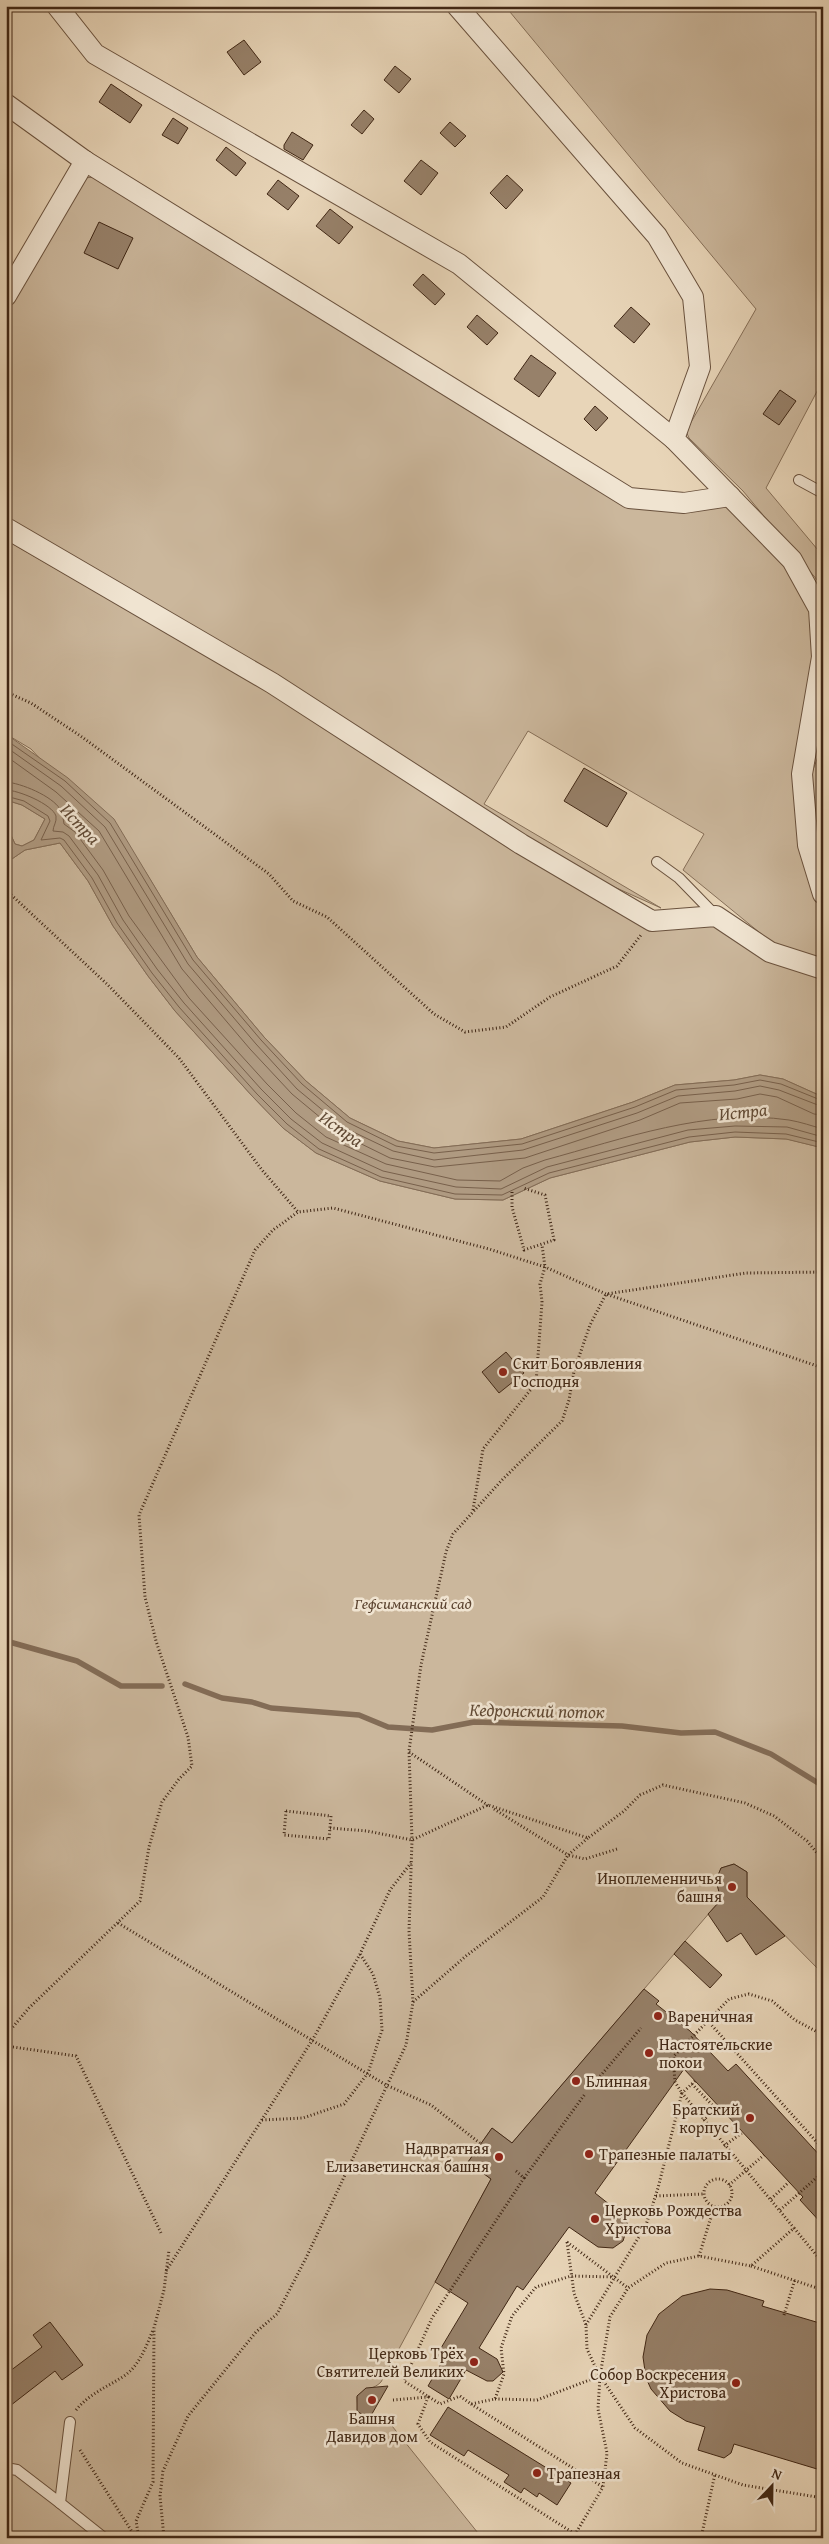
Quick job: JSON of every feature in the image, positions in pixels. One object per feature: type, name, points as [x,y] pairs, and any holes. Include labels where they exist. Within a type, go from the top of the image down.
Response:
[{"type":"street","points":[[57,6],[95,54],[459,264],[674,439],[792,560],[819,609],[822,657],[802,774],[808,845],[823,894]]},
{"type":"street","points":[[456,6],[657,236],[693,297],[700,367],[674,439]]},
{"type":"street","points":[[6,104],[85,161],[629,498],[684,503],[730,496]]},
{"type":"street","points":[[6,296],[85,161]]},
{"type":"street","points":[[6,528],[272,683],[521,844],[652,920],[716,916],[770,952],[823,969]]},
{"type":"lane","points":[[799,480],[823,493]]},
{"type":"lane","points":[[656,862],[679,878],[716,916]]},
{"type":"lane","points":[[60,2504],[70,2422]]},
{"type":"lane","points":[[6,2468],[17,2470],[104,2538]]},
{"type":"path","points":[[6,692],[31,703],[82,737],[269,874],[294,900],[327,916],[434,1014],[465,1032],[506,1027],[550,997],[617,966],[652,920]]},
{"type":"path","points":[[6,890],[108,985],[179,1058],[262,1170],[298,1212]]},
{"type":"path","points":[[512,1192],[512,1207],[524,1250],[554,1240],[545,1195],[523,1188]]},
{"type":"path","points":[[6,2035],[29,2008],[140,1901],[149,1847],[162,1802],[192,1766],[188,1737],[156,1641],[145,1596],[139,1515],[254,1250],[273,1230],[298,1212],[333,1208],[489,1249],[545,1267],[606,1294],[823,1368]]},
{"type":"path","points":[[473,1511],[483,1449],[536,1383],[542,1302],[540,1284],[545,1267],[542,1245]]},
{"type":"path","points":[[606,1294],[746,1273],[823,1272]]},
{"type":"path","points":[[164,2538],[160,2496],[163,2471],[188,2416],[256,2332],[277,2314],[306,2258],[406,2045],[413,2002],[409,1931],[412,1840],[409,1751],[413,1713],[426,1637],[446,1552],[453,1534],[473,1511],[562,1421],[569,1400],[574,1371],[590,1325],[606,1294]]},
{"type":"path","points":[[409,1751],[488,1805],[568,1855],[584,1859],[617,1849]]},
{"type":"path","points":[[413,2002],[466,1956],[543,1897],[568,1855],[624,1811],[640,1795],[663,1785],[745,1803],[774,1816],[807,1841],[823,1860]]},
{"type":"path","points":[[330,1828],[366,1831],[412,1840],[488,1805],[588,1838]]},
{"type":"path","points":[[286,1811],[331,1816],[330,1828],[329,1839],[284,1835],[286,1811]]},
{"type":"path","points":[[166,2271],[313,2039],[360,1954],[390,1890],[412,1863]]},
{"type":"path","points":[[118,1923],[313,2039],[386,2085],[432,2105],[481,2144]]},
{"type":"path","points":[[261,2120],[303,2118],[344,2104],[368,2074],[382,2030],[380,1998],[373,1974],[360,1954]]},
{"type":"path","points":[[823,2035],[795,2020],[772,2001],[750,1994],[729,1999],[672,2056],[675,2082],[682,2093],[724,2146],[771,2199],[823,2263]]},
{"type":"path","points":[[666,2012],[707,2020],[823,2149]]},
{"type":"path","points":[[591,2087],[641,2028]]},
{"type":"path","points":[[6,2046],[76,2056],[162,2235]]},
{"type":"path","points":[[586,2325],[613,2277],[646,2225],[656,2196],[682,2093],[694,2082],[717,2110],[703,2120]]},
{"type":"path","points":[[585,2094],[524,2178],[432,2318],[404,2381],[440,2404],[460,2396],[603,2487]]},
{"type":"path","points":[[724,2146],[743,2132]]},
{"type":"path","points":[[729,2184],[764,2155]]},
{"type":"path","points":[[516,2171],[524,2178]]},
{"type":"path","points":[[780,2210],[823,2172]]},
{"type":"path","points":[[713,2180],[721,2180],[729,2184],[732,2193],[729,2201],[723,2207],[714,2207],[706,2202],[704,2194],[706,2185],[713,2180]]},
{"type":"path","points":[[771,2199],[789,2182]]},
{"type":"path","points":[[656,2196],[704,2194]]},
{"type":"path","points":[[699,2256],[714,2207]]},
{"type":"path","points":[[751,2266],[794,2228]]},
{"type":"path","points":[[628,2288],[567,2242],[574,2293],[586,2325],[587,2349],[600,2376],[635,2428],[682,2463],[743,2485],[823,2498]]},
{"type":"path","points":[[138,2538],[136,2521],[153,2482],[154,2328],[169,2250]]},
{"type":"path","points":[[428,2397],[418,2424],[430,2442],[574,2536],[603,2487],[606,2453],[598,2409],[600,2376],[610,2317],[628,2288],[666,2264],[699,2256],[751,2266],[823,2290]]},
{"type":"path","points":[[496,2399],[504,2374],[501,2348],[512,2316],[536,2287],[571,2276],[613,2277]]},
{"type":"path","points":[[784,2316],[795,2280]]},
{"type":"path","points":[[138,2538],[75,2442],[70,2422],[77,2408],[87,2398],[126,2375],[131,2370],[141,2358],[154,2328]]},
{"type":"path","points":[[471,2404],[496,2399],[537,2400],[600,2376]]},
{"type":"path","points":[[393,2400],[428,2397]]},
{"type":"path","points":[[701,2538],[715,2474]]},
{"type":"path","points":[[817,2538],[823,2518]]},
{"type":"green space","points":[[505,6],[823,6],[823,380],[766,488],[823,556],[823,601],[818,581],[743,491],[689,438],[686,431],[756,309]]},
{"type":"green space","points":[[95,177],[624,504],[725,501],[785,563],[810,603],[814,656],[800,847],[823,920],[823,961],[776,946],[683,870],[704,834],[528,731],[484,804],[661,908],[592,877],[6,518],[6,312],[83,178]]},
{"type":"green space","points":[[6,540],[257,685],[649,928],[719,925],[823,977],[823,1097],[783,1079],[760,1075],[734,1080],[675,1085],[633,1102],[521,1139],[434,1148],[398,1141],[350,1118],[306,1081],[264,1037],[197,957],[145,871],[31,749],[6,734]]},
{"type":"green space","points":[[819,754],[823,756],[823,863],[817,844],[811,775]]},
{"type":"green space","points":[[6,800],[22,805],[45,819],[34,840],[22,846],[15,844],[6,824]]},
{"type":"green space","name":"Гефсиманский сад","points":[[60,843],[88,881],[113,926],[148,976],[175,1011],[253,1097],[283,1128],[316,1153],[380,1181],[455,1199],[503,1200],[550,1178],[690,1142],[735,1137],[787,1139],[823,1148],[823,1974],[747,1897],[747,1872],[734,1864],[721,1868],[717,1883],[723,1897],[512,2143],[492,2128],[468,2162],[491,2179],[381,2382],[357,2397],[358,2411],[368,2419],[384,2416],[482,2538],[6,2538],[6,863],[25,850]]},
{"type":"water","name":"Истра","points":[[6,734],[68,778],[114,819],[197,957],[264,1037],[306,1081],[350,1118],[398,1141],[434,1148],[521,1139],[633,1102],[675,1085],[734,1080],[760,1075],[783,1079],[823,1097],[823,1148],[786,1139],[735,1137],[690,1142],[550,1178],[503,1200],[455,1199],[380,1181],[316,1153],[283,1128],[175,1011],[113,926],[88,881],[60,843],[25,850],[6,863],[6,824],[15,844],[22,846],[34,840],[45,819],[22,805],[6,800]]},
{"type":"building","points":[[244,40],[261,62],[244,75],[227,52]]},
{"type":"building","points":[[395,66],[411,79],[399,93],[384,80]]},
{"type":"building","points":[[111,84],[142,105],[130,123],[99,102]]},
{"type":"building","points":[[364,110],[374,119],[362,134],[351,125]]},
{"type":"building","points":[[173,118],[188,128],[178,144],[162,135]]},
{"type":"building","points":[[450,122],[466,136],[455,147],[440,133]]},
{"type":"building","points":[[292,132],[313,145],[303,160],[284,149],[284,145]]},
{"type":"building","points":[[226,147],[246,163],[236,176],[216,160]]},
{"type":"building","points":[[421,160],[438,173],[421,195],[404,181]]},
{"type":"building","points":[[507,175],[523,190],[506,209],[490,193]]},
{"type":"building","points":[[278,180],[299,196],[288,210],[267,194]]},
{"type":"building","points":[[330,209],[353,227],[339,244],[316,226]]},
{"type":"building","points":[[99,222],[133,238],[118,269],[84,253]]},
{"type":"building","points":[[423,274],[445,294],[435,305],[413,285]]},
{"type":"building","points":[[631,307],[650,324],[634,343],[614,326]]},
{"type":"building","points":[[477,315],[498,333],[487,345],[467,327]]},
{"type":"building","points":[[531,355],[556,373],[539,397],[514,379]]},
{"type":"building","points":[[780,390],[796,401],[779,425],[763,414]]},
{"type":"building","points":[[595,406],[608,418],[596,431],[584,419]]},
{"type":"building","points":[[584,768],[627,793],[607,827],[564,801]]},
{"type":"building","name":"Скит Богоявления Господня","points":[[506,1352],[524,1373],[499,1393],[482,1372]]},
{"type":"building","points":[[734,1864],[747,1872],[747,1897],[785,1936],[756,1955],[741,1933],[727,1942],[708,1914],[721,1900],[716,1880],[721,1868]]},
{"type":"building","points":[[685,1941],[722,1975],[710,1988],[674,1954]]},
{"type":"building","points":[[644,1989],[659,2001],[656,2004],[690,2031],[728,2071],[736,2064],[823,2159],[823,2225],[800,2200],[803,2197],[684,2069],[595,2193],[624,2216],[628,2225],[623,2241],[613,2248],[598,2247],[569,2227],[523,2290],[517,2286],[479,2348],[497,2359],[503,2372],[493,2381],[487,2381],[466,2370],[449,2399],[428,2386],[442,2362],[435,2358],[468,2303],[435,2282],[491,2179],[468,2162],[492,2128],[512,2143]]},
{"type":"building","name":"Собор Воскресения Христова","points":[[710,2289],[727,2290],[764,2301],[762,2306],[823,2324],[823,2451],[817,2469],[734,2444],[731,2453],[724,2458],[698,2450],[705,2427],[686,2421],[670,2411],[651,2389],[646,2378],[643,2357],[647,2335],[659,2314],[682,2296]]},
{"type":"building","points":[[50,2322],[83,2365],[62,2380],[55,2371],[6,2409],[6,2374],[42,2347],[33,2335]]},
{"type":"building","name":"Башня Давидов дом","points":[[388,2386],[369,2419],[357,2411],[357,2396],[366,2388]]},
{"type":"building","points":[[448,2407],[571,2483],[557,2505],[539,2493],[537,2497],[524,2488],[521,2493],[504,2482],[509,2475],[468,2450],[464,2456],[430,2435]]},
{"type":"waterway","name":"Кедронский поток","points":[[6,1641],[77,1661],[121,1686],[162,1686]]},
{"type":"waterway","name":"Кедронский поток","points":[[185,1684],[222,1698],[252,1702],[271,1708],[359,1715],[388,1727],[432,1730],[474,1722],[622,1726],[681,1733],[715,1732],[771,1754],[823,1786]]},
{"type":"place","name":"Скит Богоявления Господня","points":[[503,1372]]},
{"type":"place","name":"Иноплеменничья башня","points":[[732,1887]]},
{"type":"place","name":"Вареничная","points":[[658,2016]]},
{"type":"place","name":"Настоятельские покои","points":[[649,2053]]},
{"type":"place","name":"Блинная","points":[[576,2081]]},
{"type":"place","name":"Братский корпус 1","points":[[750,2118]]},
{"type":"place","name":"Трапезные палаты","points":[[589,2154]]},
{"type":"place","name":"Надвратная Елизаветинская башня","points":[[499,2157]]},
{"type":"place","name":"Церковь Рождества Христова","points":[[595,2219]]},
{"type":"place","name":"Церковь Трёх Святителей Великих","points":[[474,2362]]},
{"type":"place","name":"Собор Воскресения Христова","points":[[736,2383]]},
{"type":"place","name":"Башня Давидов дом","points":[[372,2400]]},
{"type":"place","name":"Трапезная","points":[[537,2473]]}]
